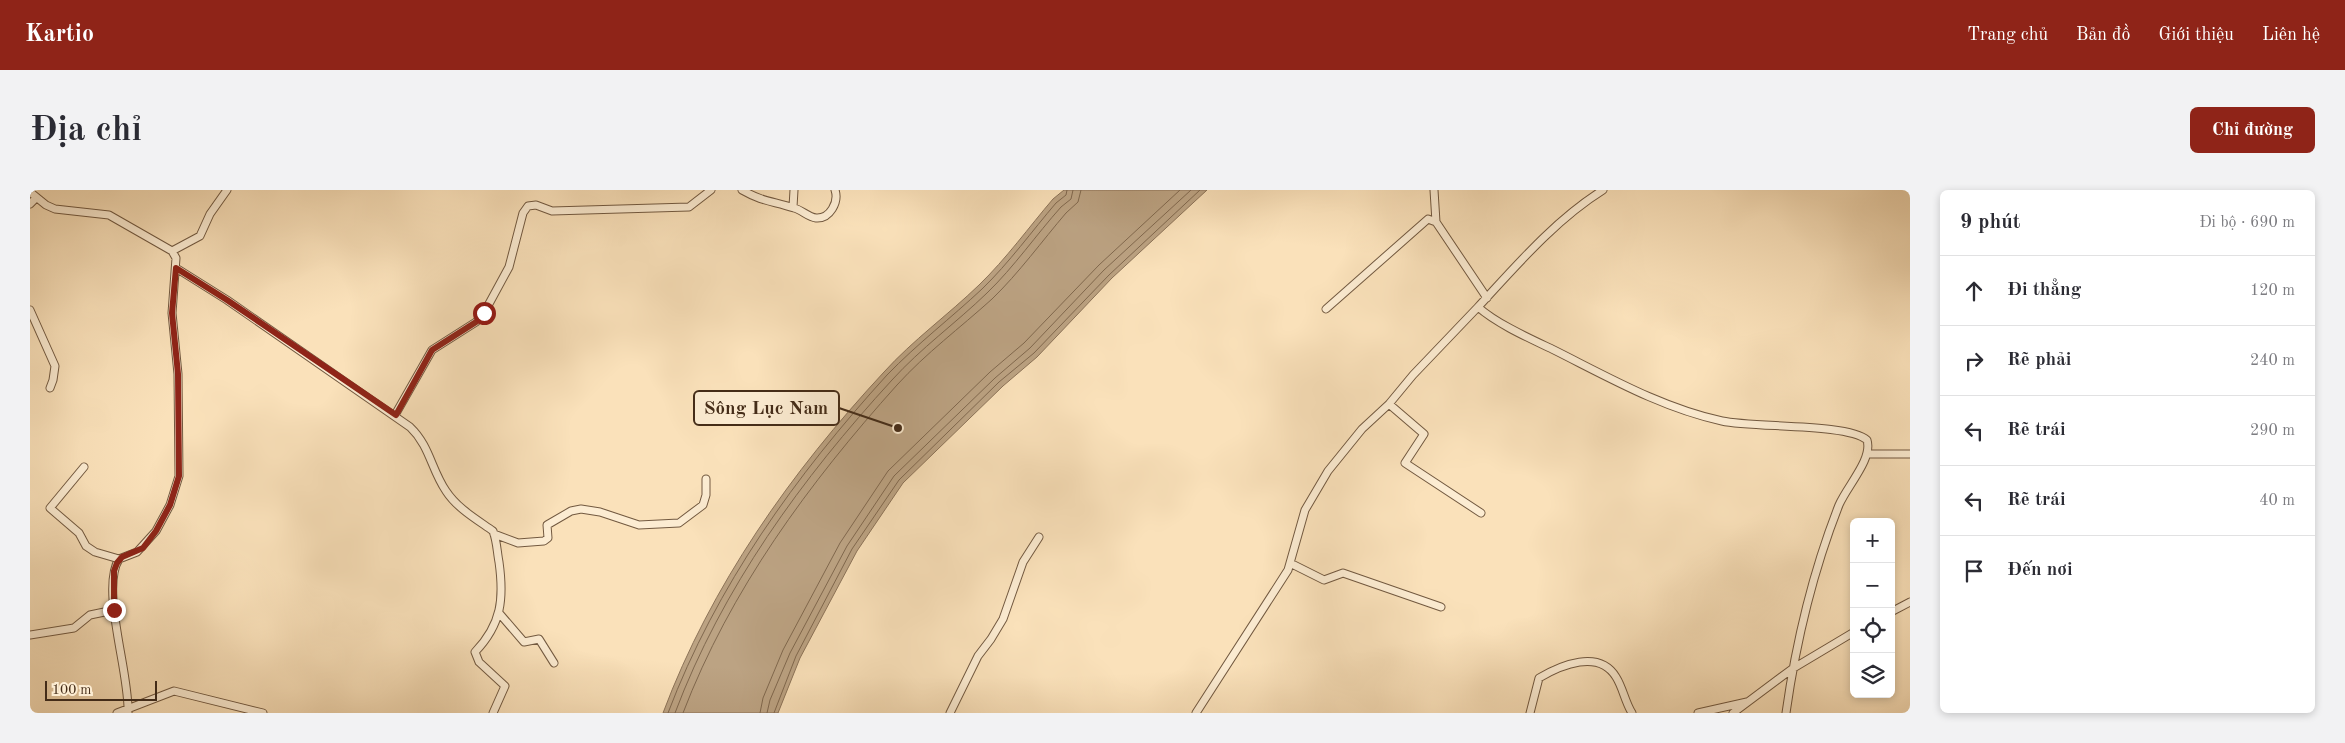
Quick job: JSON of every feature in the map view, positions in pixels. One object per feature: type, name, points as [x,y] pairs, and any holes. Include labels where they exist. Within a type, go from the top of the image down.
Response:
[{"type":"street","points":[[172,251],[200,236],[210,214],[227,190]]},
{"type":"street","points":[[396,415],[432,350],[476,322],[487,308],[510,267],[523,212],[528,206],[536,205],[552,211],[689,208],[711,190]]},
{"type":"street","points":[[742,190],[761,200],[793,207],[812,217],[820,218],[831,211],[836,204],[835,190]]},
{"type":"street","points":[[793,207],[794,190]]},
{"type":"street","points":[[1434,190],[1436,222],[1487,298]]},
{"type":"street","points":[[1196,713],[1281,582],[1290,563],[1305,510],[1315,490],[1344,450],[1362,429],[1389,404],[1413,375],[1556,227],[1587,200],[1602,190]]},
{"type":"street","points":[[30,192],[36,198],[55,209],[109,214],[172,251],[176,258],[172,313],[178,374],[179,476],[170,505],[156,531],[137,552],[119,559],[96,552],[86,546],[79,533],[50,508],[84,467]]},
{"type":"street","points":[[30,204],[36,198]]},
{"type":"street","points":[[1326,309],[1428,219],[1436,222]]},
{"type":"street","points":[[176,268],[206,286],[396,415],[423,439],[442,485],[451,497],[494,534],[518,543],[544,541],[548,538],[547,525],[576,509],[600,512],[639,525],[679,523],[703,505],[706,495],[706,479]]},
{"type":"street","points":[[1478,307],[1538,342],[1687,412],[1748,425],[1824,428],[1860,435],[1867,440],[1868,454],[1844,492],[1810,594],[1792,669],[1786,713]]},
{"type":"street","points":[[30,310],[55,366],[50,388]]},
{"type":"street","points":[[1389,404],[1424,434],[1405,463],[1481,513]]},
{"type":"street","points":[[1868,454],[1910,454]]},
{"type":"street","points":[[493,713],[505,686],[479,662],[475,652],[486,638],[502,604],[501,578],[494,534]]},
{"type":"street","points":[[950,713],[978,656],[1003,619],[1023,562],[1039,537]]},
{"type":"street","points":[[119,559],[114,571],[114,610],[128,692],[128,711]]},
{"type":"street","points":[[1290,563],[1324,580],[1343,573],[1441,607]]},
{"type":"street","points":[[1895,610],[1910,602]]},
{"type":"street","points":[[30,635],[74,628],[90,615],[114,610]]},
{"type":"street","points":[[499,613],[527,644],[539,639],[554,663]]},
{"type":"street","points":[[1733,713],[1792,669],[1850,634]]},
{"type":"street","points":[[1530,713],[1539,678],[1562,665],[1582,662],[1600,663],[1613,672],[1632,713]]},
{"type":"street","points":[[117,713],[128,711],[174,691],[263,713]]},
{"type":"street","points":[[1698,713],[1749,701]]},
{"type":"water","points":[[1064,190],[1207,190],[1112,278],[1037,357],[1003,386],[903,483],[857,551],[800,658],[778,713],[663,713],[682,666],[729,575],[786,490],[817,449],[884,372],[989,275],[1053,199]]},
{"type":"place","name":"Sông Lục Nam","points":[[898,428]]},
{"type":"route","points":[[114,610],[114,571],[117,563],[122,557],[143,548],[156,531],[170,505],[179,476],[178,374],[172,313],[176,268],[199,281],[388,412],[396,415],[432,350],[437,345],[476,322],[484,313]]}]
